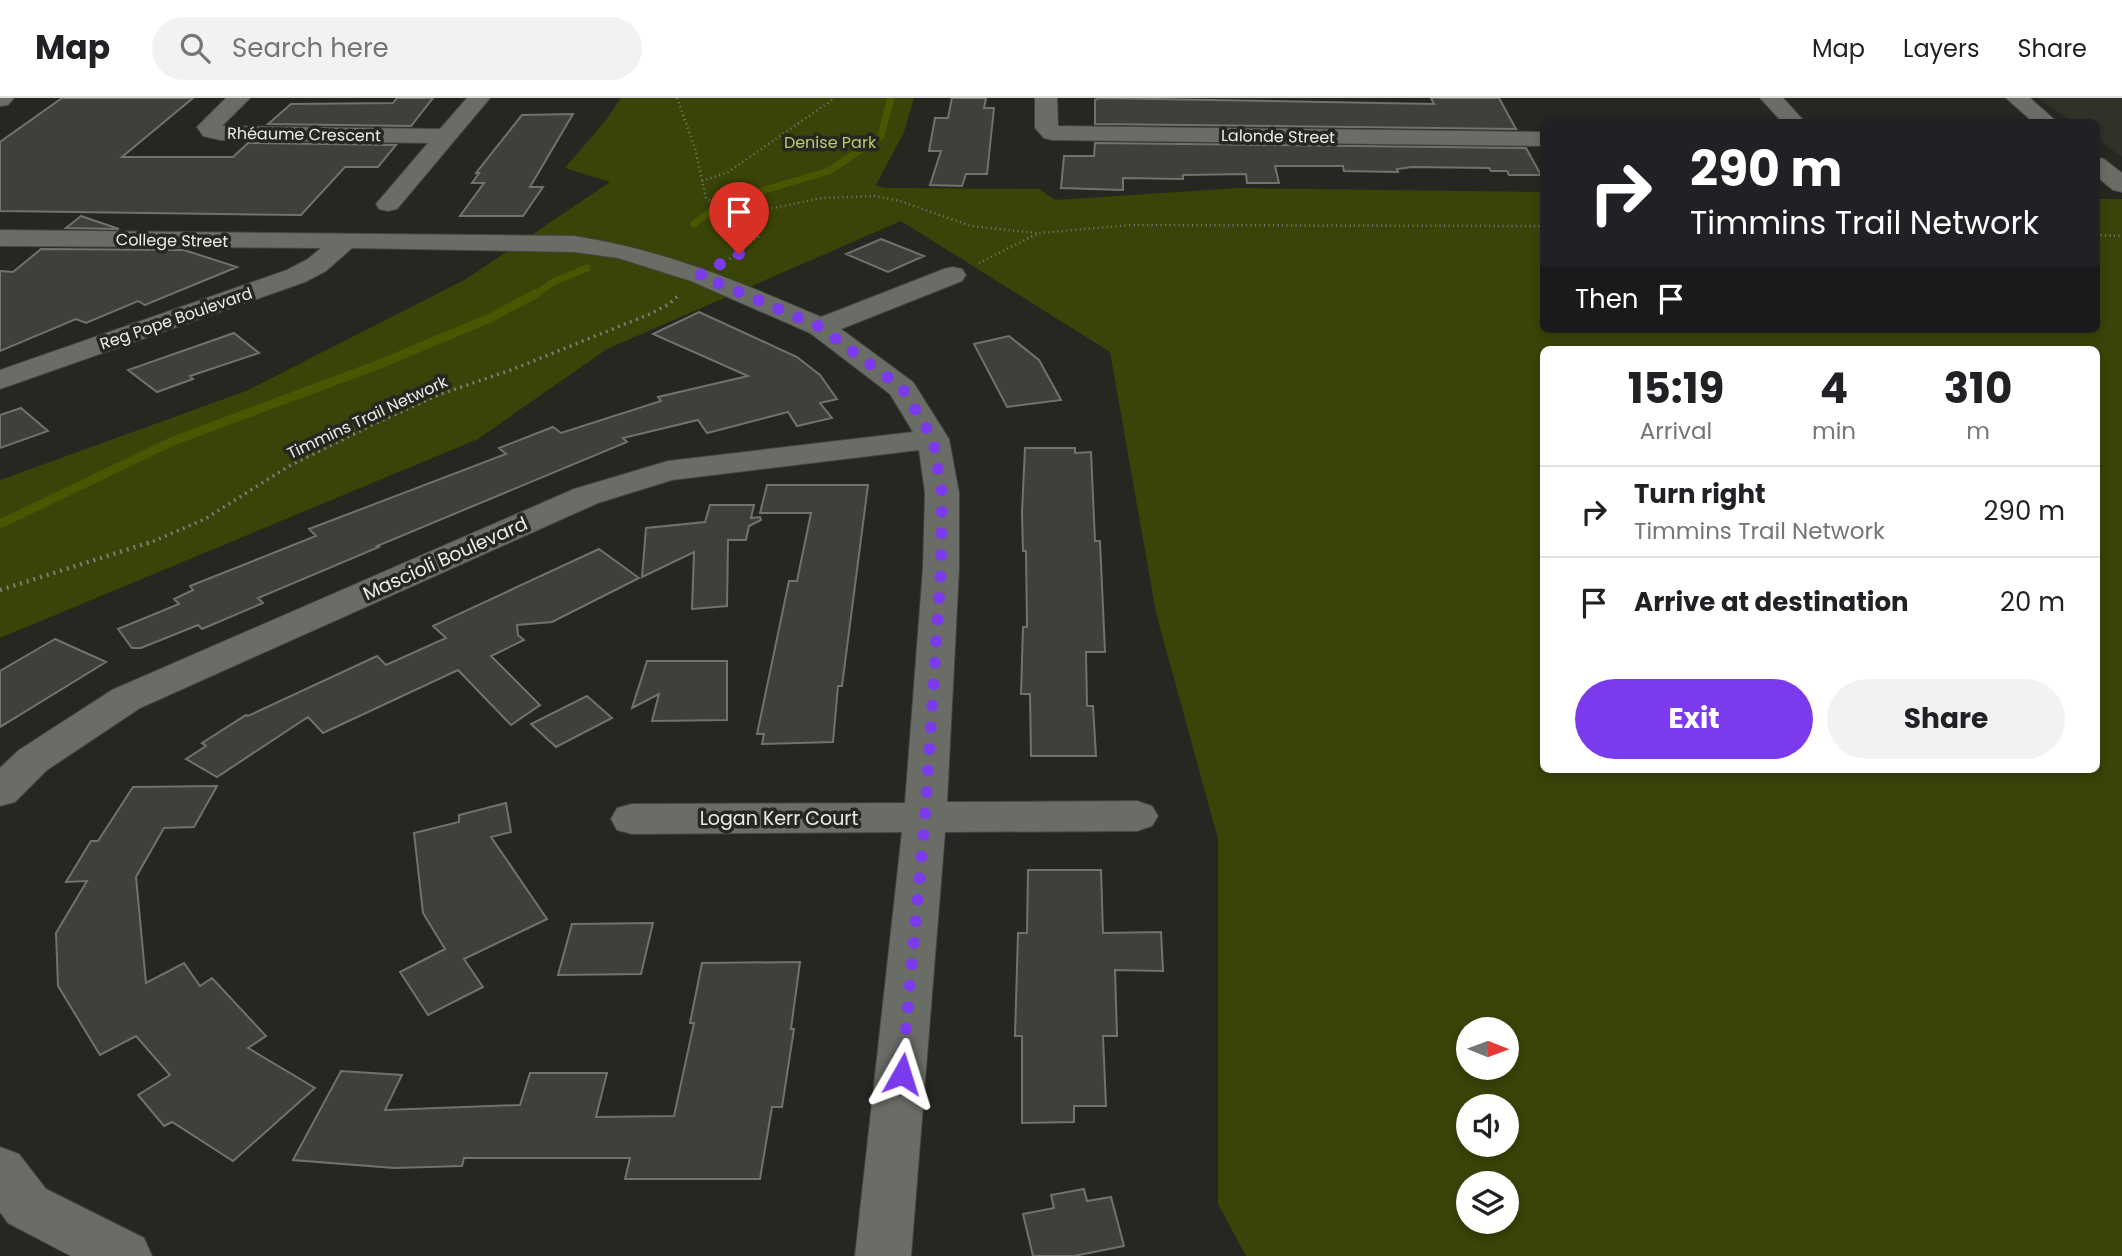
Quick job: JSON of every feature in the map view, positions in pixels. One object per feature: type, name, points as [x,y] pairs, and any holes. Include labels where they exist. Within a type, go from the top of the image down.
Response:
[{"type":"street","name":"Rhéaume Crescent","points":[[239,98],[212,122],[208,127],[211,131],[446,136]]},
{"type":"street","points":[[388,204],[479,98]]},
{"type":"street","name":"Lalonde Street","points":[[1045,98],[1046,128],[1052,133],[1540,139]]},
{"type":"street","points":[[1771,98],[1791,119]]},
{"type":"street","points":[[2017,98],[2042,119]]},
{"type":"street","points":[[2100,167],[2122,185]]},
{"type":"street","name":"College Street","points":[[0,238],[574,244],[621,251],[700,275],[820,327],[902,388],[933,439]]},
{"type":"street","name":"Reg Pope Boulevard","points":[[0,380],[296,276],[317,265],[344,242]]},
{"type":"street","points":[[820,327],[953,275]]},
{"type":"street","points":[[883,1256],[925,817],[941,568],[942,493],[933,439]]},
{"type":"street","name":"Mascioli Boulevard","points":[[0,792],[33,760],[126,699],[586,496],[668,471],[933,439]]},
{"type":"street","name":"Logan Kerr Court","points":[[632,819],[1137,816]]},
{"type":"street","points":[[0,1170],[27,1206],[124,1256]]},
{"type":"path","points":[[677,98],[695,148],[706,199],[754,212],[832,195],[853,195],[901,202],[962,224],[1039,233],[1131,225],[1540,226]]},
{"type":"path","points":[[702,181],[728,172],[835,98]]},
{"type":"path","name":"Timmins Trail Network","points":[[0,590],[146,544],[205,519],[289,466],[372,425],[438,395],[510,370],[650,314],[669,304],[700,275],[739,254],[759,236],[754,212]]},
{"type":"path","points":[[953,275],[1039,233]]},
{"type":"path","points":[[2100,235],[2122,236]]},
{"type":"shaded area","points":[[2038,98],[2122,98],[2122,157],[2100,141],[2100,119],[2069,119]]},
{"type":"green space","name":"Denise Park","points":[[621,98],[914,98],[904,132],[876,185],[884,188],[1039,189],[1055,200],[1239,188],[1540,192],[1540,333],[2100,333],[2100,199],[2122,199],[2122,1256],[1246,1256],[1218,1204],[1218,839],[1156,613],[1110,352],[901,221],[607,349],[478,439],[0,638],[0,480],[246,391],[466,279],[610,182],[565,168]]},
{"type":"building","points":[[62,98],[193,98],[122,157],[233,157],[248,143],[396,145],[378,167],[345,167],[301,215],[0,211],[0,142]]},
{"type":"building","points":[[397,98],[433,98],[411,126],[268,124],[291,104],[393,103]]},
{"type":"building","points":[[952,98],[986,98],[984,108],[994,108],[987,174],[966,174],[962,186],[930,185],[941,151],[929,151],[935,118],[948,118]]},
{"type":"building","points":[[1431,98],[1499,98],[1516,129],[1095,124],[1095,100],[1434,104]]},
{"type":"building","points":[[573,114],[530,187],[543,187],[523,216],[460,216],[484,183],[472,183],[479,173],[476,173],[522,115]]},
{"type":"building","points":[[1095,143],[1526,148],[1540,175],[1509,175],[1507,171],[1491,171],[1489,168],[1412,167],[1397,169],[1398,172],[1344,171],[1343,166],[1275,166],[1279,183],[1247,183],[1246,174],[1183,175],[1183,179],[1123,178],[1123,190],[1061,188],[1064,156],[1094,156]]},
{"type":"building","points":[[81,216],[119,229],[66,228]]},
{"type":"building","points":[[881,239],[924,256],[888,272],[846,254]]},
{"type":"building","points":[[41,249],[184,250],[237,267],[145,305],[138,301],[86,323],[76,319],[0,351],[0,271],[13,272]]},
{"type":"building","points":[[699,312],[797,357],[820,375],[837,399],[820,403],[832,418],[797,426],[788,412],[707,433],[698,420],[623,438],[627,442],[258,598],[263,603],[202,629],[198,625],[141,648],[132,648],[118,629],[179,604],[174,599],[193,590],[190,586],[316,536],[309,529],[506,454],[499,448],[553,427],[561,433],[661,401],[658,397],[748,376],[653,334]]},
{"type":"building","points":[[234,333],[259,353],[190,376],[193,379],[157,392],[128,370]]},
{"type":"building","points":[[1009,336],[1039,360],[1061,400],[1007,407],[974,344]]},
{"type":"building","points":[[21,408],[48,431],[0,448],[0,415]]},
{"type":"building","points":[[1025,448],[1075,448],[1075,453],[1091,452],[1095,541],[1100,541],[1105,652],[1086,652],[1087,706],[1093,706],[1096,756],[1031,756],[1030,694],[1021,694],[1023,627],[1027,627],[1026,551],[1023,551],[1022,512]]},
{"type":"building","points":[[767,485],[868,485],[842,686],[838,686],[833,742],[762,744],[764,734],[757,734],[789,581],[797,581],[811,513],[760,513]]},
{"type":"building","points":[[710,505],[754,505],[751,518],[760,517],[761,520],[749,526],[746,540],[728,540],[727,606],[692,609],[694,552],[642,577],[646,528],[705,522]]},
{"type":"building","points":[[599,549],[639,578],[552,622],[517,625],[518,635],[524,640],[491,656],[540,705],[511,725],[458,670],[323,733],[308,717],[217,777],[186,759],[206,746],[202,743],[246,715],[377,656],[386,665],[446,638],[433,626]]},
{"type":"building","points":[[55,639],[106,662],[0,727],[0,671]]},
{"type":"building","points":[[647,661],[727,661],[727,720],[652,721],[659,694],[632,708]]},
{"type":"building","points":[[587,696],[612,718],[556,747],[531,724]]},
{"type":"building","points":[[217,786],[194,827],[164,828],[136,877],[146,983],[184,963],[200,986],[212,978],[266,1036],[248,1048],[315,1088],[233,1161],[172,1122],[164,1126],[138,1095],[170,1075],[136,1036],[100,1055],[58,986],[56,933],[87,881],[66,882],[91,841],[98,841],[133,787]]},
{"type":"building","points":[[506,803],[511,832],[491,837],[547,919],[464,959],[483,987],[428,1015],[400,972],[445,949],[423,913],[414,833],[459,822],[459,815]]},
{"type":"building","points":[[1028,870],[1101,870],[1103,933],[1161,932],[1163,971],[1115,970],[1117,1036],[1103,1036],[1106,1106],[1074,1106],[1074,1122],[1022,1123],[1022,1036],[1015,1036],[1018,933],[1027,933]]},
{"type":"building","points":[[653,923],[641,974],[558,975],[572,924]]},
{"type":"building","points":[[800,962],[791,1029],[794,1029],[782,1107],[772,1107],[760,1179],[625,1179],[630,1158],[464,1158],[462,1166],[394,1168],[293,1160],[341,1071],[402,1075],[385,1110],[520,1105],[530,1073],[607,1073],[596,1117],[674,1116],[694,1023],[690,1023],[702,963]]},
{"type":"building","points":[[1084,1189],[1087,1201],[1111,1197],[1124,1246],[1074,1256],[1033,1256],[1023,1214],[1054,1208],[1051,1195]]},
{"type":"waterway","points":[[694,224],[723,202],[829,171],[881,136],[891,98]]},
{"type":"waterway","points":[[535,295],[553,282],[587,268]]},
{"type":"waterway","points":[[0,524],[173,441],[380,364],[490,318],[537,293]]},
{"type":"route","points":[[739,254],[700,275],[820,327],[902,388],[933,439],[942,493],[941,568],[925,817],[902,1074]]}]
